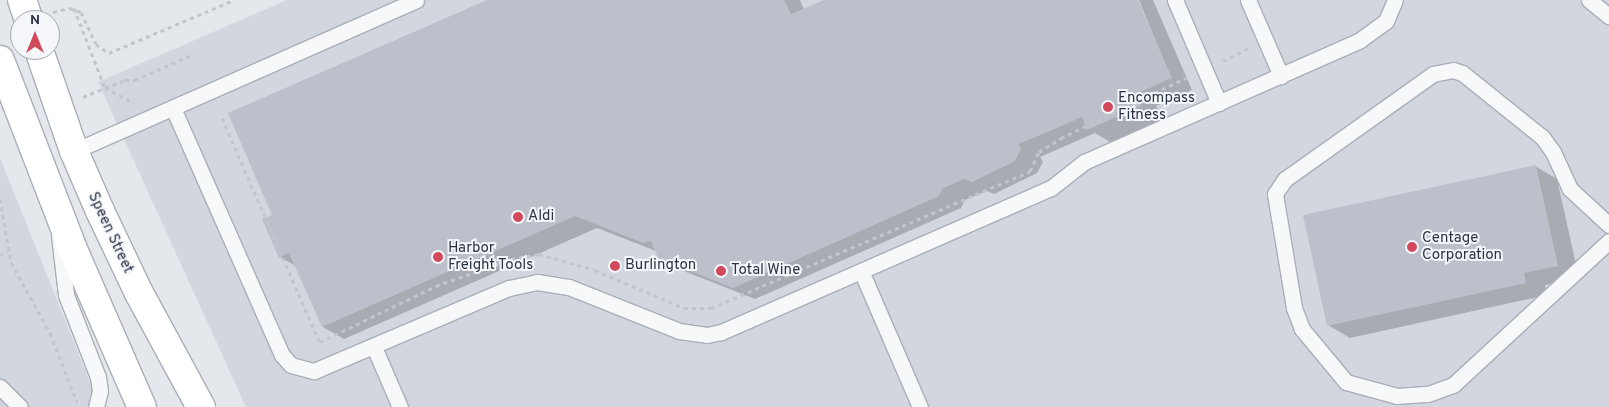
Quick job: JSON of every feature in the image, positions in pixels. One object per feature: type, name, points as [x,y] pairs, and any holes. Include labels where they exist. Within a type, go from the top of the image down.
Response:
[{"type":"main road","points":[[22,0],[31,10]]},
{"type":"main road","points":[[0,60],[50,190],[142,407]]},
{"type":"main road","name":"Speen Street","points":[[42,60],[74,151],[139,294],[201,407]]},
{"type":"main road","points":[[139,294],[181,407]]},
{"type":"lane","points":[[74,151],[416,0]]},
{"type":"lane","points":[[1175,0],[1219,103]]},
{"type":"lane","points":[[1248,0],[1281,76]]},
{"type":"lane","points":[[173,108],[282,355],[291,365],[314,372],[509,288],[537,282],[570,287],[679,332],[707,335],[721,332],[862,273],[1051,188],[1084,162],[1281,76],[1373,32],[1386,21],[1395,0]]},
{"type":"lane","points":[[1588,0],[1609,16]]},
{"type":"lane","points":[[1609,224],[1570,189],[1553,152],[1542,137],[1462,73],[1453,70],[1433,74],[1285,179],[1275,194],[1294,308],[1302,329],[1346,382],[1397,396],[1429,401],[1463,377],[1609,241]]},
{"type":"lane","points":[[50,190],[59,230],[64,287],[98,377],[100,391],[96,407]]},
{"type":"lane","points":[[862,273],[920,407]]},
{"type":"lane","points":[[374,347],[400,407]]},
{"type":"lane","points":[[0,387],[20,407]]},
{"type":"path","points":[[74,8],[83,15],[100,49],[109,53],[234,0]]},
{"type":"path","points":[[60,12],[74,8]]},
{"type":"path","points":[[74,8],[105,88],[157,115]]},
{"type":"path","points":[[222,118],[320,342],[436,286],[511,259],[540,254],[595,270],[684,308],[711,308],[1030,171],[1039,152],[1061,138],[1266,40]]},
{"type":"path","points":[[81,97],[125,80],[135,80],[194,54]]},
{"type":"path","points":[[0,199],[8,251],[19,281],[50,333],[80,407]]},
{"type":"path","points":[[0,255],[8,251]]},
{"type":"shaded area","points":[[287,0],[1609,0],[1609,407],[246,407],[98,82]]},
{"type":"shaded area","points":[[0,158],[100,407],[0,407]]},
{"type":"building","points":[[487,0],[784,0],[791,14],[824,0],[1138,0],[1172,78],[1136,94],[1141,106],[1087,130],[1082,117],[1019,144],[1021,149],[1015,161],[972,182],[964,179],[943,188],[939,196],[733,288],[658,258],[651,241],[643,243],[575,216],[322,327],[289,253],[279,258],[262,219],[272,215],[228,113]]},
{"type":"building","points":[[1536,165],[1558,266],[1524,273],[1526,283],[1327,326],[1303,215]]},
{"type":"place","name":"Encompass Fitness","points":[[1108,107]]},
{"type":"place","name":"Aldi","points":[[518,217]]},
{"type":"place","name":"Centage Corporation","points":[[1412,247]]},
{"type":"place","name":"Harbor Freight Tools","points":[[438,257]]},
{"type":"place","name":"Burlington","points":[[615,266]]},
{"type":"place","name":"Total Wine","points":[[721,271]]}]
